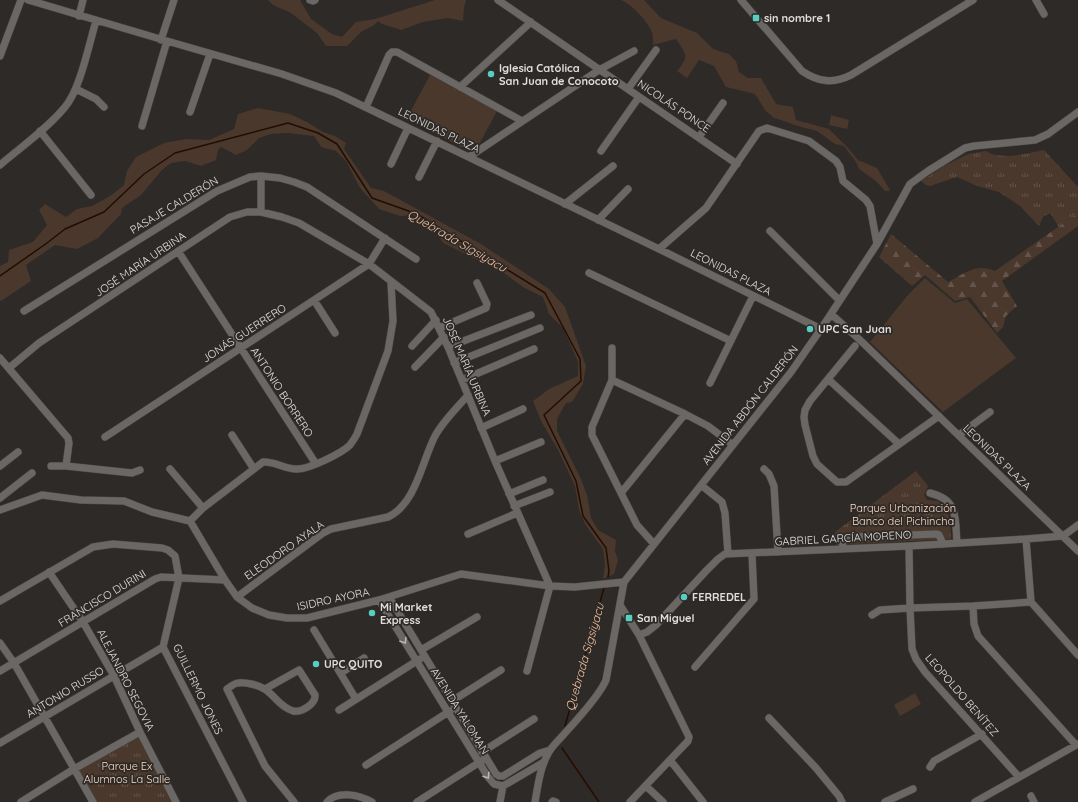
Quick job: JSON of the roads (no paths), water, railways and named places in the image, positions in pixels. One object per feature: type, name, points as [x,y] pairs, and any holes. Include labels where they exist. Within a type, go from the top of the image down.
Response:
[{"type":"street","points":[[0,56],[21,0]]},
{"type":"street","name":"LEONIDAS PLAZA","points":[[28,0],[312,84],[366,107],[437,141],[821,329]]},
{"type":"street","points":[[79,16],[83,0]]},
{"type":"street","points":[[142,126],[174,0]]},
{"type":"street","points":[[310,0],[315,0]]},
{"type":"street","name":"NICOLÁS PONCE","points":[[498,0],[737,164]]},
{"type":"street","points":[[740,0],[802,71],[815,79],[828,82],[840,80],[851,75],[973,0]]},
{"type":"street","points":[[1036,0],[1044,14]]},
{"type":"street","points":[[0,164],[66,107],[76,89],[96,21]]},
{"type":"street","points":[[460,87],[531,22]]},
{"type":"street","points":[[628,89],[656,50]]},
{"type":"street","points":[[469,157],[599,70],[634,51]]},
{"type":"street","points":[[366,107],[389,56],[392,52],[397,52],[522,121]]},
{"type":"street","points":[[190,112],[210,54]]},
{"type":"street","points":[[76,89],[96,99],[104,107]]},
{"type":"street","points":[[601,151],[639,97]]},
{"type":"street","points":[[699,137],[723,103]]},
{"type":"street","name":"AVENIDA ABDÓN CALDERÓN","points":[[535,802],[544,762],[550,750],[604,684],[624,582],[791,372],[877,244],[910,184],[965,148],[1035,140],[1048,134],[1078,112]]},
{"type":"street","points":[[391,164],[408,128]]},
{"type":"street","points":[[659,249],[704,211],[759,131],[763,128],[809,141],[836,161],[840,167],[843,181],[869,203],[877,244]]},
{"type":"street","points":[[40,131],[90,196]]},
{"type":"street","points":[[419,177],[437,141]]},
{"type":"street","points":[[565,204],[613,166]]},
{"type":"street","points":[[261,176],[261,212]]},
{"type":"street","name":"PASAJE CALDERÓN","points":[[24,311],[216,191],[245,179],[261,176],[280,178],[307,187],[416,259]]},
{"type":"street","points":[[598,220],[628,189]]},
{"type":"street","name":"JOSÉ MARÍA URBINA","points":[[9,368],[39,343],[230,217],[247,212],[261,212],[299,223],[369,264],[428,309],[436,320],[495,461],[550,586]]},
{"type":"street","points":[[770,231],[839,300]]},
{"type":"street","name":"JONÁS GUERRERO","points":[[105,437],[369,264],[385,238]]},
{"type":"street","name":"ANTONIO BORRERO","points":[[178,251],[316,464]]},
{"type":"street","points":[[589,273],[731,342]]},
{"type":"street","points":[[0,510],[42,496],[81,500],[124,501],[152,512],[190,520],[259,464],[266,462],[302,469],[316,464],[345,449],[357,434],[388,351],[393,321],[391,282]]},
{"type":"street","points":[[439,328],[486,308],[487,304],[477,283]]},
{"type":"street","points":[[710,383],[753,296]]},
{"type":"street","points":[[314,300],[335,332]]},
{"type":"street","name":"LEONIDAS PLAZA","points":[[831,314],[860,340],[1078,551]]},
{"type":"street","points":[[448,347],[531,315]]},
{"type":"street","points":[[412,346],[436,320]]},
{"type":"street","points":[[454,363],[540,328]]},
{"type":"street","points":[[416,367],[444,337]]},
{"type":"street","points":[[856,346],[810,401],[805,410],[804,417],[810,446],[817,464],[837,482],[846,482],[939,416]]},
{"type":"street","points":[[612,348],[612,380],[592,427],[592,435],[637,525],[654,544]]},
{"type":"street","points":[[462,380],[534,349]]},
{"type":"street","points":[[0,358],[68,438],[69,443],[66,466]]},
{"type":"street","points":[[828,379],[899,444]]},
{"type":"street","points":[[612,380],[685,414],[711,428],[733,445]]},
{"type":"street","name":"ELEODORO AYALA","points":[[236,597],[331,529],[388,517],[396,513],[410,496],[436,435],[468,395]]},
{"type":"street","points":[[481,428],[523,409]]},
{"type":"street","points":[[959,435],[990,412]]},
{"type":"street","points":[[621,493],[685,414]]},
{"type":"street","points":[[232,435],[254,469]]},
{"type":"street","points":[[495,461],[541,442]]},
{"type":"street","points":[[0,466],[18,452]]},
{"type":"street","points":[[51,466],[66,466],[132,473],[140,470]]},
{"type":"street","points":[[170,469],[203,508]]},
{"type":"street","points":[[764,469],[769,474],[774,486],[778,552]]},
{"type":"street","points":[[0,498],[32,472]]},
{"type":"street","points":[[510,494],[543,480]]},
{"type":"street","points":[[639,635],[647,632],[656,625],[718,559],[728,554],[725,513],[722,502],[701,485]]},
{"type":"street","points":[[468,534],[550,492]]},
{"type":"street","points":[[930,493],[940,495],[950,504],[954,511],[957,543]]},
{"type":"street","name":"ISIDRO AYORA","points":[[190,520],[236,597],[252,608],[270,615],[288,618],[307,618],[379,600],[461,574],[550,586],[589,586],[624,582]]},
{"type":"street","points":[[1063,536],[1078,525]]},
{"type":"street","points":[[842,549],[842,540],[852,537],[937,534],[939,535],[943,544]]},
{"type":"street","name":"GABRIEL GARCÍA MORENO","points":[[728,554],[909,546],[1063,536]]},
{"type":"street","points":[[1026,539],[1031,602],[1078,654]]},
{"type":"street","name":"GUILLERMO JONES","points":[[0,601],[94,547],[113,544],[162,548],[168,550],[175,556],[180,578],[163,647],[243,802]]},
{"type":"street","name":"LEOPOLDO BENÍTEZ","points":[[909,546],[912,649],[916,659],[925,672],[1019,777]]},
{"type":"street","points":[[695,667],[754,599],[752,554]]},
{"type":"street","name":"ALEJANDRO SEGOVIA","points":[[49,572],[83,622],[114,676],[140,732],[176,802]]},
{"type":"street","name":"FRANCISCO DURINI","points":[[0,671],[155,579],[161,577],[225,580]]},
{"type":"street","points":[[528,671],[550,586]]},
{"type":"street","name":"AVENIDA YALOMAN","points":[[389,597],[496,774],[501,777],[540,753],[550,750]]},
{"type":"street","name":"AVENIDA YALOMAN","points":[[379,600],[488,777],[494,784],[503,786]]},
{"type":"street","points":[[872,615],[880,610],[1031,602]]},
{"type":"street","points":[[620,605],[639,635],[689,737],[688,741],[630,802]]},
{"type":"street","points":[[973,606],[974,624],[978,636],[1077,745],[975,802]]},
{"type":"street","points":[[340,710],[417,661],[423,653],[477,617]]},
{"type":"street","points":[[314,630],[356,699]]},
{"type":"street","points":[[0,643],[14,664],[93,802]]},
{"type":"street","name":"ANTONIO RUSSO","points":[[0,743],[163,647]]},
{"type":"street","points":[[341,673],[364,658]]},
{"type":"street","points":[[265,689],[299,670],[315,695],[316,699],[314,703],[300,710],[293,711],[279,703],[265,689],[248,683],[237,682],[227,689],[265,766],[294,802]]},
{"type":"street","points":[[452,701],[501,670]]},
{"type":"street","points":[[366,765],[456,708]]},
{"type":"street","points":[[769,718],[816,768],[839,796],[842,802]]},
{"type":"street","points":[[417,802],[479,762],[484,755],[534,719]]},
{"type":"street","points":[[21,802],[74,769],[140,732]]},
{"type":"street","points":[[930,766],[934,761],[982,734]]},
{"type":"street","points":[[670,760],[703,802]]},
{"type":"street","points":[[500,802],[503,786],[544,762]]},
{"type":"street","points":[[646,786],[663,802]]},
{"type":"street","points":[[885,802],[913,789]]},
{"type":"street","points":[[327,802],[334,796],[354,795],[372,802]]},
{"type":"street","points":[[552,802],[556,802]]},
{"type":"waterway","name":"Quebrada Sigsiyacu","points":[[0,276],[65,229],[104,212],[144,174],[175,153],[288,123],[318,133],[337,144],[372,198],[417,214],[545,293],[580,359],[581,381],[544,415],[576,481],[583,516],[606,548],[609,571],[608,577]]},
{"type":"waterway","name":"Quebrada Sigsiyacu","points":[[565,726],[604,588]]},
{"type":"waterway","name":"Quebrada Sigsiyacu","points":[[562,748],[599,802]]},
{"type":"place","name":"sin nombre 1","points":[[756,18]]},
{"type":"place","name":"Iglesia Católica San Juan de Conocoto","points":[[491,74]]},
{"type":"place","name":"UPC San Juan","points":[[810,329]]},
{"type":"place","name":"FERREDEL","points":[[684,597]]},
{"type":"place","name":"Mi Market Express","points":[[372,613]]},
{"type":"place","name":"San Miguel","points":[[629,618]]},
{"type":"place","name":"UPC QUITO","points":[[316,664]]},
{"type":"park label","name":"Parque Urbanización Banco del Pichincha","points":[[903,514]]},
{"type":"park label","name":"Parque Ex Alumnos La Salle","points":[[127,772]]}]
